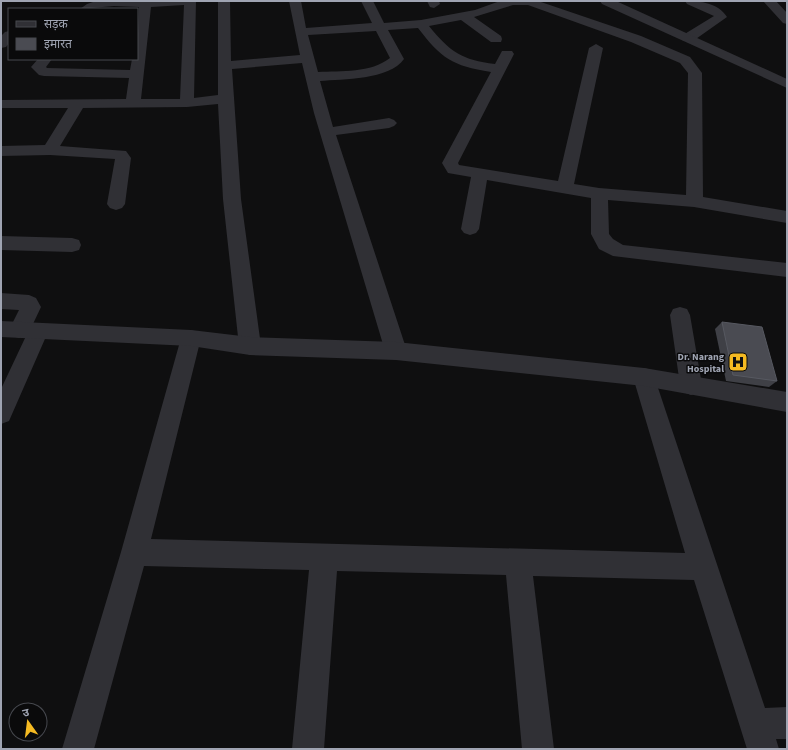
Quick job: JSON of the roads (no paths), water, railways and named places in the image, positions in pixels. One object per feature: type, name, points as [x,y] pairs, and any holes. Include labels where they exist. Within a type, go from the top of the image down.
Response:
[{"type":"street","points":[[87,8],[92,4],[102,2],[145,4],[190,1],[187,103]]},
{"type":"street","points":[[224,1],[225,99],[232,199],[250,346]]},
{"type":"street","points":[[295,1],[307,58],[327,132],[396,351]]},
{"type":"street","points":[[312,77],[379,70],[392,65],[397,59],[379,27],[368,1]]},
{"type":"street","points":[[301,32],[421,24],[464,16],[512,1],[529,2],[636,39],[685,60],[695,73],[694,201]]},
{"type":"street","points":[[606,1],[787,84]]},
{"type":"street","points":[[688,38],[721,17],[717,6],[691,1]]},
{"type":"street","points":[[769,1],[787,20]]},
{"type":"street","points":[[138,58],[145,4]]},
{"type":"street","points":[[464,16],[496,39]]},
{"type":"street","points":[[421,24],[448,56],[462,63],[498,70]]},
{"type":"street","points":[[565,187],[596,48]]},
{"type":"street","points":[[507,54],[450,163],[454,169],[599,194],[694,201],[787,217]]},
{"type":"street","points":[[225,66],[307,58]]},
{"type":"street","points":[[44,60],[38,67],[44,72],[136,74]]},
{"type":"street","points":[[133,104],[138,60]]},
{"type":"street","points":[[1,104],[187,103],[225,99]]},
{"type":"street","points":[[50,150],[78,104]]},
{"type":"street","points":[[327,132],[389,123]]},
{"type":"street","points":[[1,151],[50,150],[120,154],[123,158],[116,204]]},
{"type":"street","points":[[470,229],[480,174]]},
{"type":"street","points":[[599,194],[600,234],[606,244],[620,250],[787,270]]},
{"type":"street","points":[[1,243],[72,245]]},
{"type":"street","points":[[1,301],[29,303],[31,307],[19,331],[1,414]]},
{"type":"street","points":[[680,315],[691,385]]},
{"type":"street","points":[[19,331],[191,338],[250,346],[396,351],[644,377],[787,402]]},
{"type":"street","points":[[78,749],[134,552],[191,338]]},
{"type":"street","points":[[644,377],[703,567],[760,736],[787,723]]},
{"type":"street","points":[[134,552],[703,567]]},
{"type":"street","points":[[308,749],[324,557]]},
{"type":"street","points":[[518,562],[538,749]]},
{"type":"place","name":"Dr. Narang Hospital","points":[[738,362]]}]
